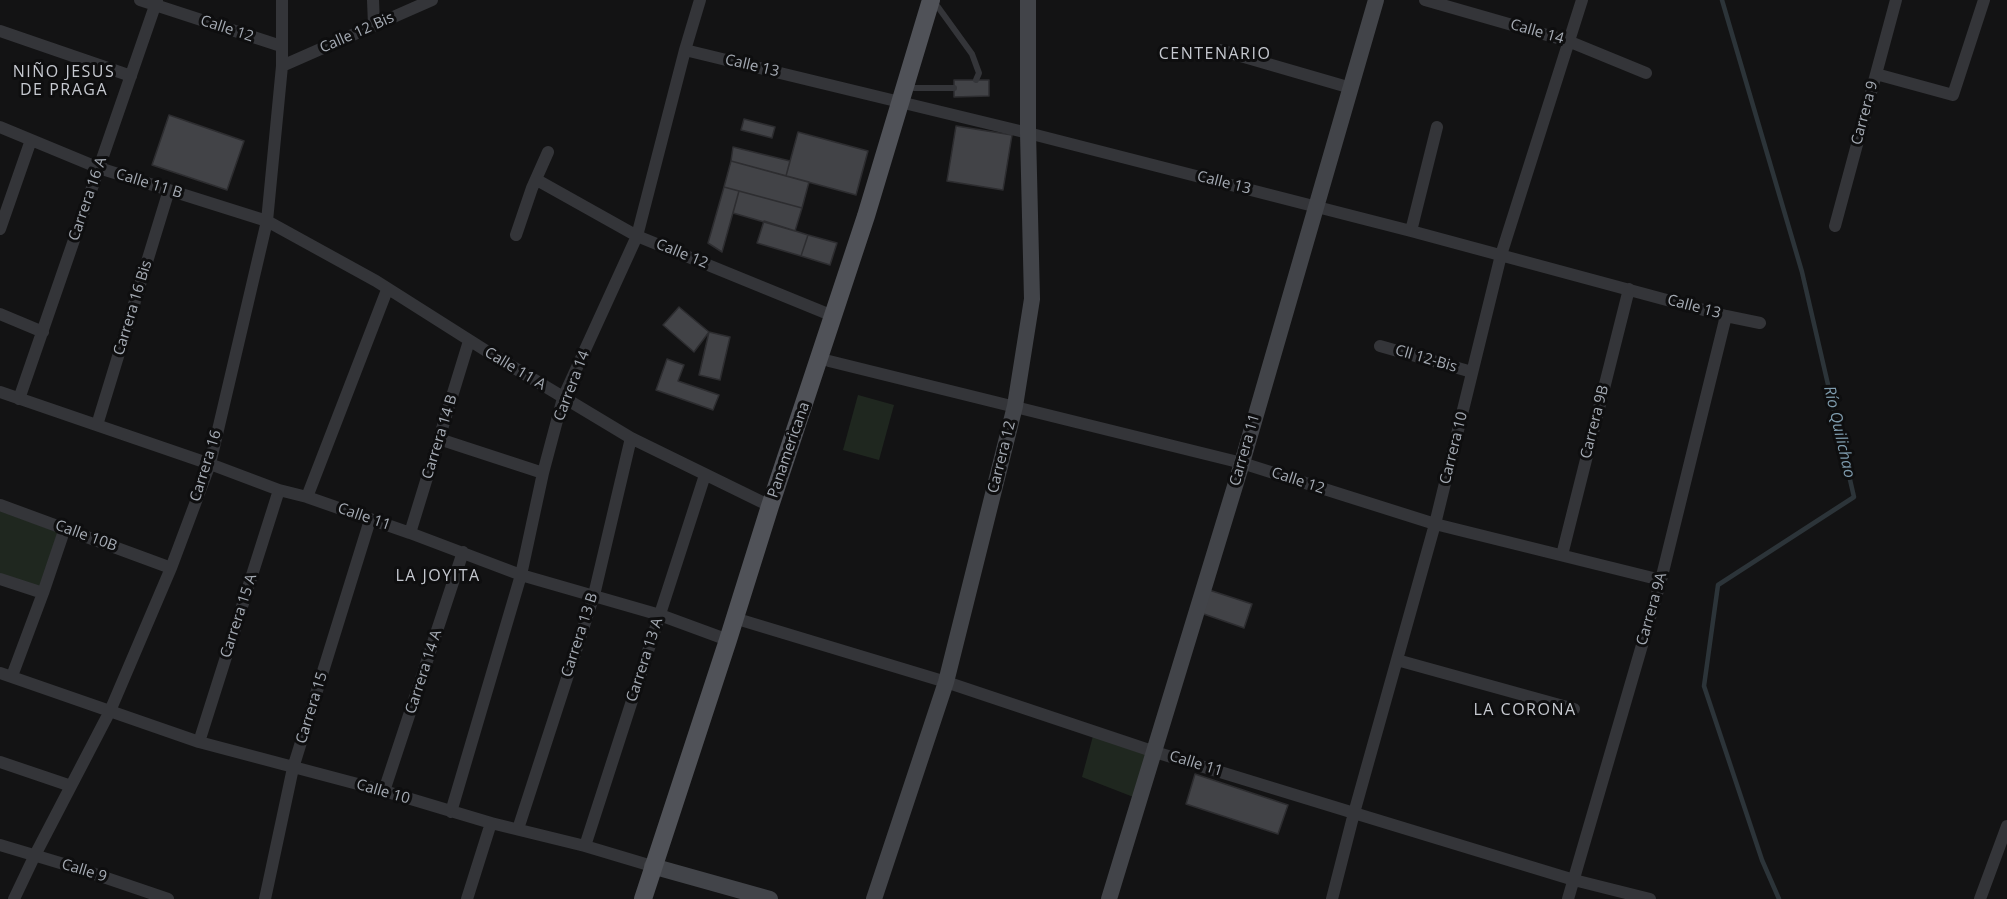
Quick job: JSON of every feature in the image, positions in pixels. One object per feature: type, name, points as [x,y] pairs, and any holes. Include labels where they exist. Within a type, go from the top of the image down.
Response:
[{"type":"main road","name":"Panamericana","points":[[642,899],[657,867],[744,621],[778,508],[875,219],[936,2]]},
{"type":"main road","name":"Panamericana","points":[[653,899],[657,867],[770,506],[908,97]]},
{"type":"street","name":"Calle 12","points":[[140,0],[156,3],[281,46]]},
{"type":"street","name":"Carrera 16","points":[[14,899],[110,711],[171,568],[210,464],[267,221],[282,66],[282,0]]},
{"type":"street","points":[[373,0],[374,25]]},
{"type":"street","name":"Calle 12 Bis","points":[[282,66],[432,0]]},
{"type":"street","name":"Carrera 14","points":[[451,812],[521,575],[543,473],[563,398],[637,236],[700,0]]},
{"type":"street","name":"Carrera 12","points":[[874,899],[946,682],[1015,405],[1032,299],[1028,0]]},
{"type":"street","name":"Carrera 11","points":[[1110,899],[1242,463],[1376,0]]},
{"type":"street","name":"Calle 14","points":[[1425,0],[1568,40],[1646,73]]},
{"type":"street","name":"Carrera 10","points":[[1332,899],[1435,524],[1501,255],[1582,0]]},
{"type":"street","name":"Carrera 9","points":[[1835,226],[1896,0]]},
{"type":"street","points":[[1876,74],[1953,95],[1984,0]]},
{"type":"street","name":"Carrera 16 A","points":[[19,399],[156,3]]},
{"type":"street","points":[[0,31],[131,76]]},
{"type":"street","name":"Calle 13","points":[[685,50],[908,97],[1028,133],[1760,323]]},
{"type":"street","points":[[1220,50],[1351,88]]},
{"type":"street","points":[[1411,231],[1437,127]]},
{"type":"street","name":"Calle 11 B","points":[[0,128],[99,168],[267,221]]},
{"type":"street","points":[[0,229],[31,140]]},
{"type":"street","points":[[516,235],[532,188],[548,153]]},
{"type":"street","name":"Calle 12","points":[[537,180],[637,236],[833,316]]},
{"type":"street","name":"Carrera 16 Bis","points":[[97,425],[169,190]]},
{"type":"street","name":"Calle 11 A","points":[[267,221],[376,281],[469,341],[631,438],[770,506]]},
{"type":"street","name":"Carrera 9B","points":[[1562,555],[1629,289]]},
{"type":"street","points":[[307,497],[387,290]]},
{"type":"street","points":[[0,314],[43,332]]},
{"type":"street","name":"Carrera 9A","points":[[1568,899],[1661,580],[1726,316]]},
{"type":"street","name":"Carrera 14 B","points":[[410,533],[469,341]]},
{"type":"street","name":"Cll 12-Bis","points":[[1380,346],[1472,372]]},
{"type":"street","name":"Calle 12","points":[[829,361],[1015,405],[1242,463],[1435,524],[1661,580]]},
{"type":"street","name":"Calle 11","points":[[0,392],[279,490],[307,497],[410,533],[521,575],[660,615],[729,640]]},
{"type":"street","name":"Carrera 13 B","points":[[518,829],[594,596],[631,438]]},
{"type":"street","points":[[439,439],[543,473]]},
{"type":"street","name":"Carrera 13 A","points":[[585,846],[705,475]]},
{"type":"street","name":"Carrera 15 A","points":[[199,742],[279,490]]},
{"type":"street","name":"Calle 10B","points":[[0,505],[171,568]]},
{"type":"street","name":"Carrera 15","points":[[265,899],[293,768],[370,520]]},
{"type":"street","points":[[6,674],[43,593],[65,528]]},
{"type":"street","name":"Carrera 14 A","points":[[384,791],[463,552]]},
{"type":"street","points":[[0,579],[43,593]]},
{"type":"street","name":"Calle 11","points":[[744,621],[946,682],[1155,752],[1574,880],[1650,899]]},
{"type":"street","points":[[1397,660],[1574,709]]},
{"type":"street","name":"Calle 10","points":[[6,674],[199,742],[384,791],[491,823],[585,846],[770,899]]},
{"type":"street","points":[[0,762],[71,786]]},
{"type":"street","points":[[467,899],[491,823]]},
{"type":"street","points":[[1980,899],[2007,826]]},
{"type":"street","name":"Calle 9","points":[[0,845],[168,899]]},
{"type":"lane","points":[[936,2],[972,54],[979,73],[976,80]]},
{"type":"lane","points":[[908,97],[954,88]]},
{"type":"shaded area","points":[[858,395],[894,405],[879,460],[843,450]]},
{"type":"shaded area","points":[[0,511],[58,532],[39,590],[0,577]]},
{"type":"shaded area","points":[[1093,736],[1150,754],[1136,798],[1082,777]]},
{"type":"building","points":[[954,80],[989,80],[989,96],[954,97]]},
{"type":"building","points":[[169,115],[244,141],[227,190],[152,165]]},
{"type":"building","points":[[744,119],[775,127],[772,138],[741,130]]},
{"type":"building","points":[[956,126],[1012,135],[1003,190],[947,181]]},
{"type":"building","points":[[798,132],[868,151],[856,195],[786,176]]},
{"type":"building","points":[[733,147],[790,161],[786,176],[731,161]]},
{"type":"building","points":[[731,161],[809,182],[802,208],[724,187]]},
{"type":"building","points":[[724,187],[739,191],[722,252],[708,243]]},
{"type":"building","points":[[739,191],[802,208],[795,231],[733,213]]},
{"type":"building","points":[[764,221],[808,235],[801,256],[757,243]]},
{"type":"building","points":[[808,235],[837,243],[830,265],[801,256]]},
{"type":"building","points":[[679,307],[709,332],[694,352],[663,325]]},
{"type":"building","points":[[709,332],[730,337],[720,380],[699,375]]},
{"type":"building","points":[[667,359],[684,365],[678,381],[719,395],[713,410],[656,390]]},
{"type":"building","points":[[1206,589],[1252,604],[1244,628],[1198,612]]},
{"type":"building","points":[[1195,774],[1288,805],[1278,834],[1186,804]]},
{"type":"waterway","name":"Río Quilichao","points":[[1722,0],[1802,272],[1854,497],[1718,585],[1704,686],[1762,860],[1779,899]]},
{"type":"district","name":"CENTENARIO","points":[[1215,54]]},
{"type":"district","name":"NIÑO JESUS DE PRAGA","points":[[64,81]]},
{"type":"district","name":"LA JOYITA","points":[[438,576]]},
{"type":"district","name":"LA CORONA","points":[[1525,710]]}]
